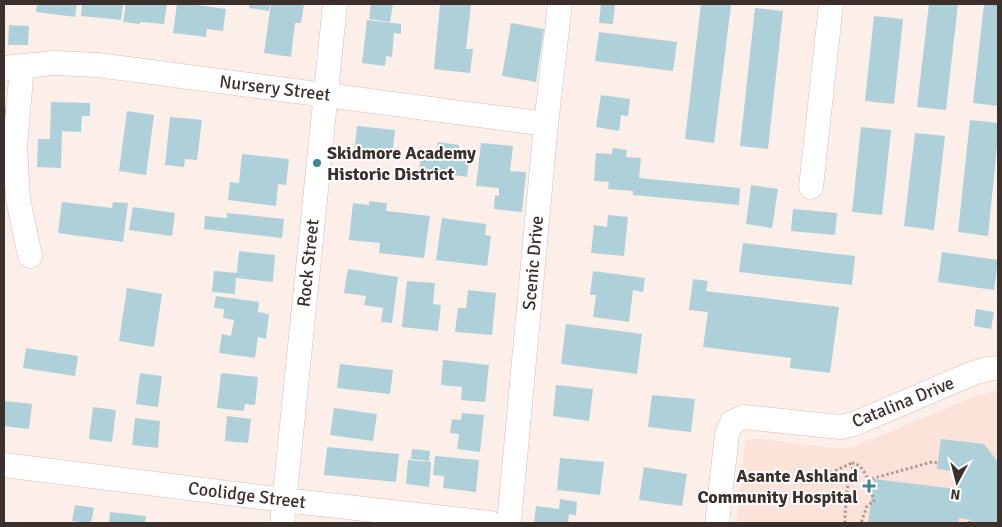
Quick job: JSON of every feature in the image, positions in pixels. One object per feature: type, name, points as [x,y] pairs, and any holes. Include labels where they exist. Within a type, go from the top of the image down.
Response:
[{"type":"street","name":"Rock Street","points":[[283,512],[335,4]]},
{"type":"street","name":"Scenic Drive","points":[[509,523],[546,124],[560,4]]},
{"type":"street","points":[[811,187],[831,4]]},
{"type":"street","name":"Nursery Street","points":[[13,67],[54,63],[98,65],[546,124]]},
{"type":"street","points":[[13,67],[18,199],[30,256]]},
{"type":"street","name":"Catalina Drive","points":[[717,523],[727,434],[732,422],[744,417],[840,427],[854,424],[973,373],[998,368]]},
{"type":"street","name":"Coolidge Street","points":[[4,465],[283,512],[490,523]]},
{"type":"path","points":[[867,480],[932,462],[938,463]]},
{"type":"path","points":[[846,523],[848,483],[852,476],[853,463]]},
{"type":"path","points":[[817,479],[853,463],[862,468],[874,501],[867,506],[861,523]]},
{"type":"shaded area","name":"Asante Ashland Community Hospital","points":[[998,390],[998,523],[736,523],[747,440],[751,438],[846,448],[976,396]]},
{"type":"building","points":[[37,4],[77,4],[75,17],[36,12]]},
{"type":"building","points":[[82,4],[123,4],[121,20],[81,16]]},
{"type":"building","points":[[126,4],[167,4],[164,24],[123,22]]},
{"type":"building","points":[[177,4],[226,9],[223,31],[207,29],[206,37],[173,33]]},
{"type":"building","points":[[250,4],[270,4],[269,11],[249,8]]},
{"type":"building","points":[[271,4],[304,4],[301,23],[295,23],[291,57],[264,53]]},
{"type":"building","points":[[371,4],[393,4],[390,22],[369,19]]},
{"type":"building","points":[[440,4],[471,4],[466,49],[473,49],[470,73],[434,69]]},
{"type":"building","points":[[601,4],[615,5],[613,24],[599,23]]},
{"type":"building","points":[[701,4],[731,5],[714,143],[685,139]]},
{"type":"building","points":[[929,4],[958,4],[946,110],[917,107]]},
{"type":"building","points":[[984,4],[998,4],[998,106],[973,103]]},
{"type":"building","points":[[755,8],[783,11],[768,149],[740,146]]},
{"type":"building","points":[[874,16],[903,19],[894,104],[865,101]]},
{"type":"building","points":[[367,20],[401,24],[401,34],[394,33],[392,57],[386,56],[385,66],[362,63]]},
{"type":"building","points":[[511,23],[544,29],[536,82],[502,76]]},
{"type":"building","points":[[9,25],[29,26],[28,45],[8,45]]},
{"type":"building","points":[[599,32],[677,42],[673,71],[595,61]]},
{"type":"building","points":[[601,95],[630,99],[628,116],[621,115],[619,131],[596,127]]},
{"type":"building","points":[[51,102],[90,103],[90,116],[82,116],[81,132],[62,131],[61,168],[37,167],[38,139],[50,139]]},
{"type":"building","points":[[4,107],[11,108],[9,137],[4,137]]},
{"type":"building","points":[[127,111],[154,115],[146,175],[119,171]]},
{"type":"building","points":[[170,117],[202,120],[197,160],[185,159],[184,167],[165,165]]},
{"type":"building","points":[[970,120],[998,123],[988,236],[958,232]]},
{"type":"building","points":[[357,126],[395,130],[392,157],[354,153]]},
{"type":"building","points":[[861,127],[891,130],[882,215],[852,212]]},
{"type":"building","points":[[915,133],[945,136],[934,230],[904,226]]},
{"type":"building","points":[[438,142],[459,145],[459,150],[470,152],[467,177],[434,172],[433,180],[418,177],[421,155],[435,156]]},
{"type":"building","points":[[481,143],[513,146],[510,171],[526,172],[522,212],[494,209],[495,195],[499,196],[499,188],[476,186]]},
{"type":"building","points":[[613,148],[627,150],[626,157],[641,158],[639,178],[740,188],[739,205],[633,195],[633,191],[608,189],[609,182],[594,181],[596,153],[612,154]]},
{"type":"building","points":[[242,154],[289,159],[286,185],[278,184],[276,206],[228,200],[230,182],[239,183]]},
{"type":"building","points":[[751,185],[778,189],[772,228],[746,224]]},
{"type":"building","points":[[369,201],[387,203],[386,211],[430,216],[424,258],[379,253],[380,243],[349,240],[353,203],[369,205]]},
{"type":"building","points":[[62,202],[112,208],[113,202],[128,203],[123,242],[58,233]]},
{"type":"building","points":[[133,207],[175,213],[172,236],[129,230]]},
{"type":"building","points":[[793,209],[837,213],[835,235],[791,231]]},
{"type":"building","points":[[227,213],[284,219],[282,238],[204,229],[205,216],[227,218]]},
{"type":"building","points":[[608,215],[628,217],[624,256],[591,253],[594,225],[607,227]]},
{"type":"building","points":[[442,218],[486,224],[485,235],[491,236],[487,266],[436,260]]},
{"type":"building","points":[[743,243],[855,256],[852,285],[739,272]]},
{"type":"building","points":[[239,251],[275,255],[273,282],[236,278],[235,294],[212,292],[214,271],[237,273]]},
{"type":"building","points":[[942,252],[998,260],[994,290],[938,282]]},
{"type":"building","points":[[348,269],[398,277],[392,323],[381,322],[383,308],[364,305],[366,296],[344,293]]},
{"type":"building","points":[[593,271],[645,278],[643,292],[633,290],[629,322],[593,317],[596,295],[590,295]]},
{"type":"building","points":[[693,279],[708,281],[706,291],[839,307],[830,373],[790,368],[791,358],[703,347],[708,312],[689,310]]},
{"type":"building","points":[[407,281],[435,283],[433,304],[441,305],[438,331],[402,327]]},
{"type":"building","points":[[127,288],[162,294],[154,347],[119,341]]},
{"type":"building","points":[[468,290],[496,293],[492,335],[455,332],[458,308],[466,308]]},
{"type":"building","points":[[216,296],[259,302],[258,312],[269,314],[266,339],[258,337],[255,358],[219,353],[222,334],[231,336],[234,320],[223,318],[224,309],[214,308]]},
{"type":"building","points":[[976,309],[994,312],[991,329],[974,326]]},
{"type":"building","points":[[566,324],[642,334],[637,374],[561,364]]},
{"type":"building","points":[[26,348],[78,356],[75,376],[23,368]]},
{"type":"building","points":[[443,360],[489,365],[485,402],[461,400],[462,387],[441,385]]},
{"type":"building","points":[[340,364],[393,370],[390,394],[337,388]]},
{"type":"building","points":[[140,373],[162,376],[158,407],[136,404]]},
{"type":"building","points":[[221,373],[258,377],[255,405],[245,404],[244,411],[217,408]]},
{"type":"building","points":[[556,385],[593,389],[589,421],[553,416]]},
{"type":"building","points":[[652,395],[695,399],[691,432],[648,427]]},
{"type":"building","points":[[4,401],[32,404],[29,429],[4,426]]},
{"type":"building","points":[[93,407],[116,410],[112,442],[89,439]]},
{"type":"building","points":[[334,408],[377,414],[373,441],[330,435]]},
{"type":"building","points":[[462,413],[484,415],[480,452],[457,449],[459,434],[450,433],[452,419],[461,420]]},
{"type":"building","points":[[227,416],[251,419],[248,443],[225,441]]},
{"type":"building","points":[[135,418],[160,421],[158,448],[132,445]]},
{"type":"building","points":[[941,439],[984,444],[998,462],[998,523],[970,523],[971,520],[959,518],[959,523],[868,523],[874,479],[956,489],[958,472],[937,469]]},
{"type":"building","points":[[327,447],[399,454],[396,482],[324,475]]},
{"type":"building","points":[[412,449],[430,451],[429,461],[411,459]]},
{"type":"building","points":[[435,456],[479,460],[476,492],[443,488],[444,476],[433,475]]},
{"type":"building","points":[[560,458],[604,462],[600,495],[557,490]]},
{"type":"building","points":[[408,460],[431,462],[429,487],[406,484]]},
{"type":"building","points":[[644,467],[687,474],[682,506],[639,500]]},
{"type":"building","points":[[560,499],[577,502],[576,515],[569,514],[568,523],[534,523],[536,506],[559,509]]},
{"type":"building","points":[[75,505],[94,508],[91,523],[72,521]]},
{"type":"building","points":[[110,512],[146,516],[145,523],[109,523]]},
{"type":"place","name":"Skidmore Academy Historic District","points":[[317,163]]},
{"type":"place","name":"Asante Ashland Community Hospital","points":[[869,486]]}]
